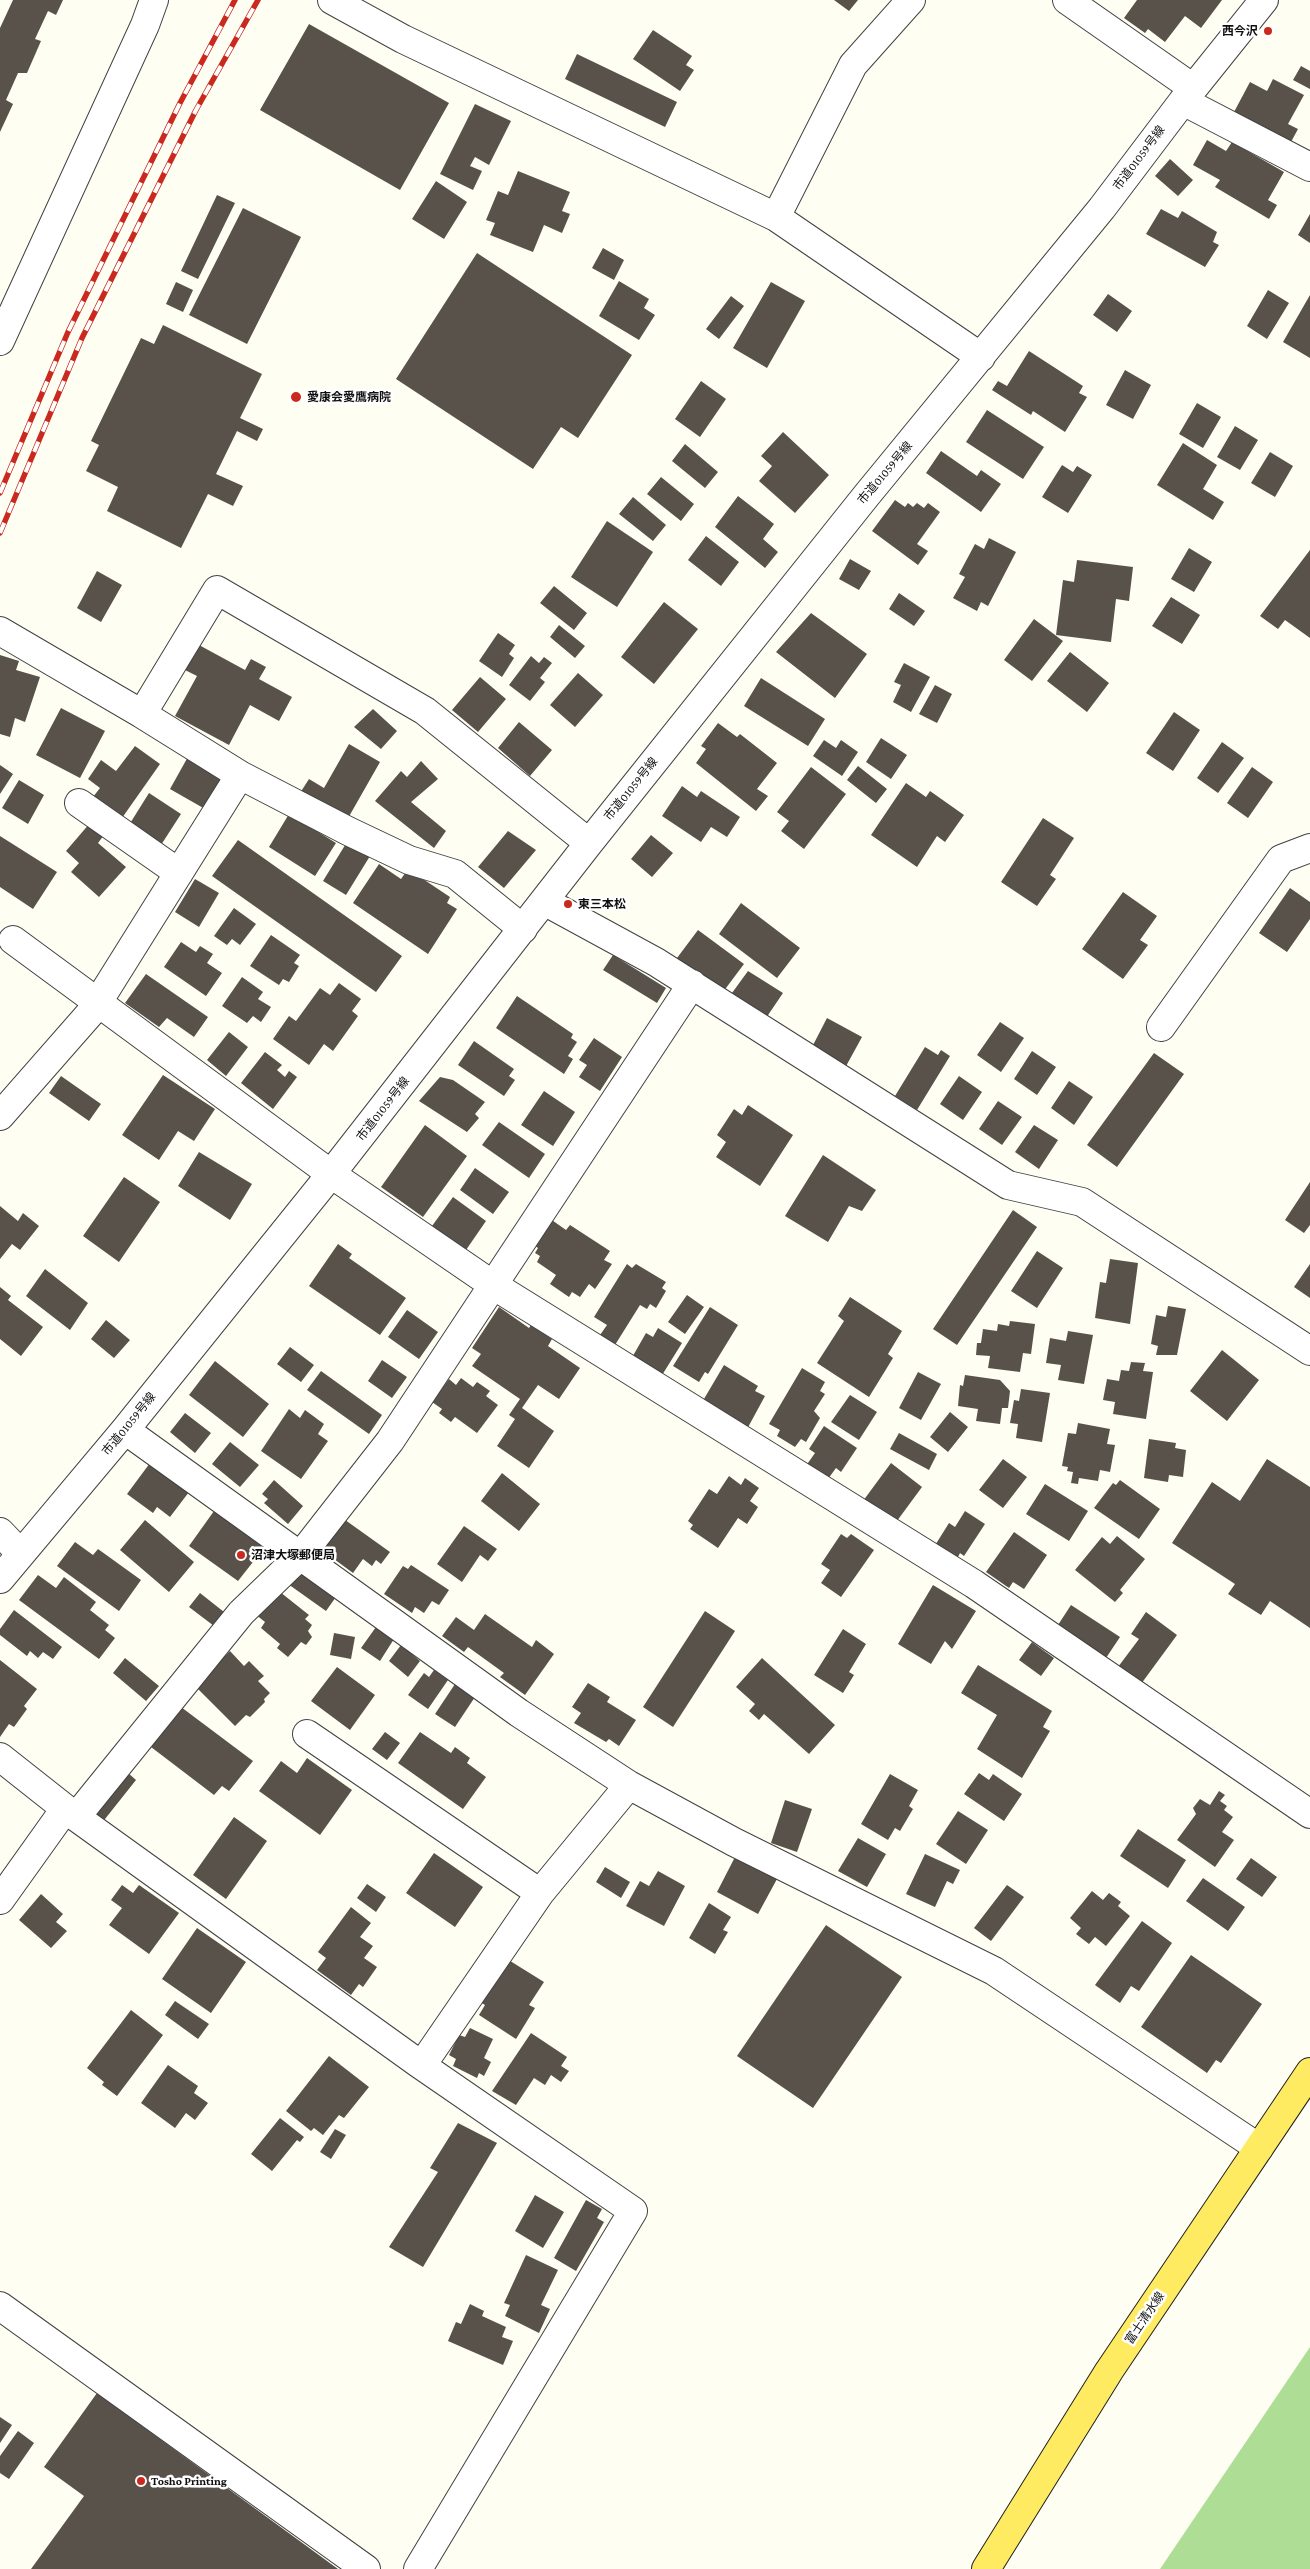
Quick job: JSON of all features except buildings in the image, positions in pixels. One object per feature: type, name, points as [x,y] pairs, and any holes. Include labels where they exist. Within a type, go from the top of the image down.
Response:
[{"type":"main road","name":"富士清水線","points":[[986,2569],[1109,2371],[1310,2072]]},
{"type":"street","points":[[0,341],[145,24],[154,0]]},
{"type":"street","points":[[332,0],[403,39],[776,217],[981,357]]},
{"type":"street","points":[[776,217],[852,65],[911,0]]},
{"type":"street","points":[[1067,0],[1188,95],[1310,167]]},
{"type":"street","name":"市道01059号線","points":[[0,1579],[125,1430],[331,1174],[588,843],[866,496],[1102,208],[1188,95],[1264,0]]},
{"type":"street","points":[[142,714],[217,590],[425,711],[588,843]]},
{"type":"street","points":[[0,631],[142,714],[240,775],[409,860],[455,874],[523,929]]},
{"type":"street","points":[[6,1100],[97,1003],[240,775]]},
{"type":"street","points":[[79,802],[179,873]]},
{"type":"street","points":[[1161,1027],[1281,858],[1310,848]]},
{"type":"street","points":[[544,901],[656,962],[692,984],[1008,1185],[1082,1202],[1310,1352]]},
{"type":"street","points":[[14,940],[331,1174],[493,1285],[974,1584],[1310,1814]]},
{"type":"street","points":[[0,1900],[240,1613],[301,1555],[390,1441],[692,984]]},
{"type":"street","points":[[125,1430],[520,1712],[629,1785],[734,1842],[994,1970],[1259,2148]]},
{"type":"street","points":[[0,1532],[21,1554]]},
{"type":"street","points":[[307,1734],[540,1893]]},
{"type":"street","points":[[0,1757],[71,1813],[422,2065],[633,2211],[418,2569]]},
{"type":"street","points":[[422,2065],[540,1893],[629,1785]]},
{"type":"street","points":[[0,2306],[366,2569]]},
{"type":"green space","points":[[1310,2347],[1310,2569],[1160,2569]]},
{"type":"railway","points":[[0,493],[68,332],[180,103],[235,0]]},
{"type":"railway","points":[[0,533],[82,338],[196,110],[258,0]]},
{"type":"place","name":"西今沢","points":[[1268,31]]},
{"type":"place","name":"愛康会愛鷹病院","points":[[296,397]]},
{"type":"place","name":"東三本松","points":[[568,904]]},
{"type":"place","name":"沼津大塚郵便局","points":[[241,1555]]},
{"type":"place","name":"Tosho Printing","points":[[141,2481]]}]
